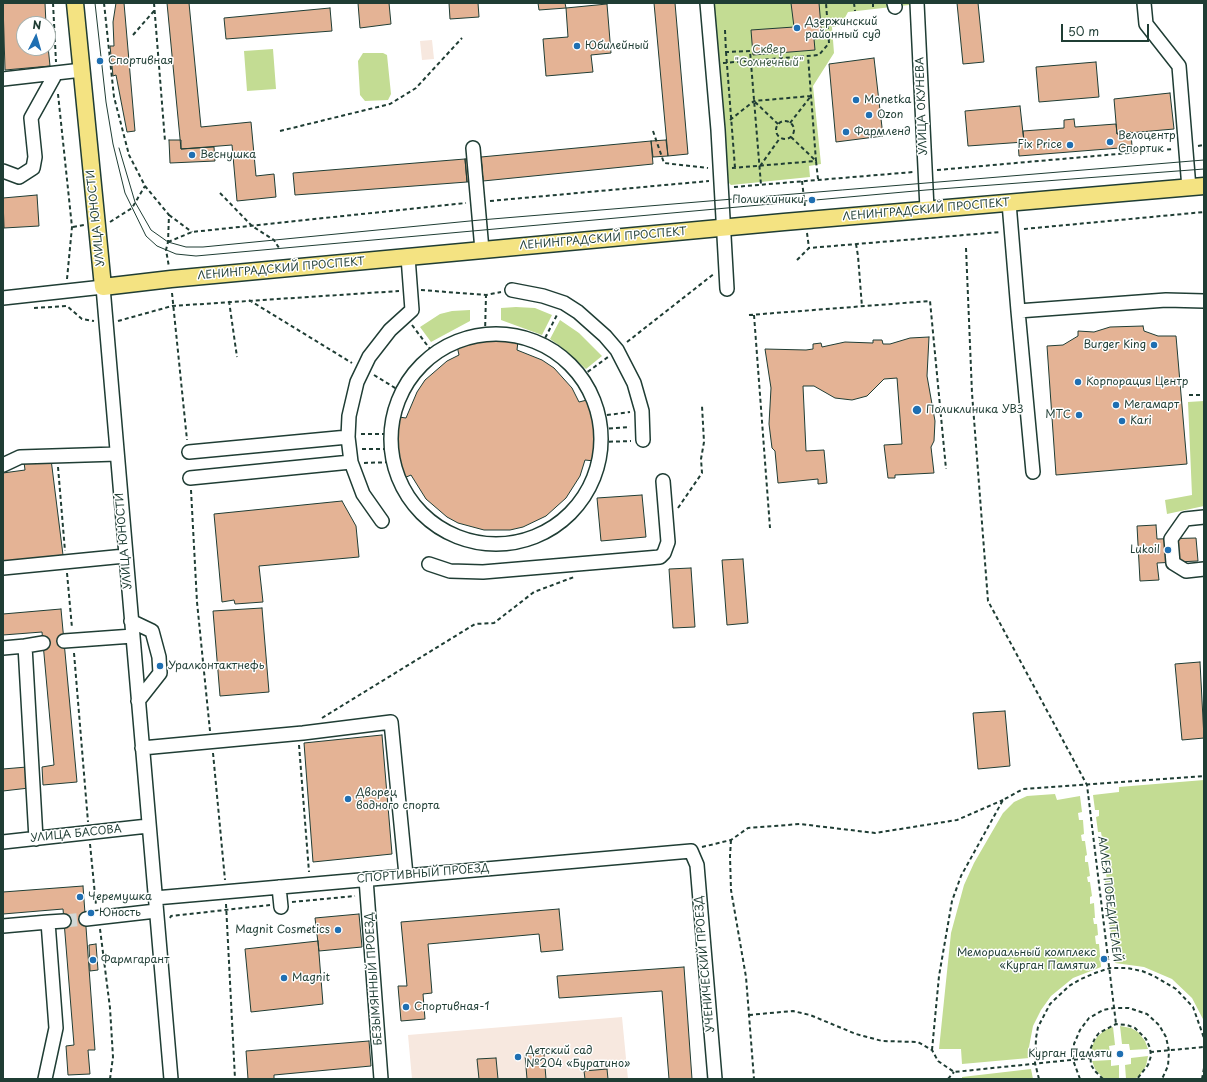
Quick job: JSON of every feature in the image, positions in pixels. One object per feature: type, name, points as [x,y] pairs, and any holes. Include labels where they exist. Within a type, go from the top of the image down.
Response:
[{"type":"main road","name":"УЛИЦА ЮНОСТИ","points":[[75,3],[103,287]]},
{"type":"main road","name":"ЛЕНИНГРАДСКИЙ ПРОСПЕКТ","points":[[103,287],[927,209],[1197,187]]},
{"type":"street","points":[[707,3],[718,130],[727,289]]},
{"type":"street","name":"УЛИЦА ОКУНЕВА","points":[[917,3],[927,209]]},
{"type":"street","points":[[1144,3],[1146,24],[1178,66],[1185,148],[1197,187]]},
{"type":"street","points":[[3,79],[82,70]]},
{"type":"street","points":[[3,171],[19,177],[33,168],[35,157],[31,118],[56,73]]},
{"type":"street","points":[[473,148],[482,250]]},
{"type":"street","points":[[1009,203],[1033,472]]},
{"type":"street","points":[[382,521],[363,494],[357,462],[348,437],[349,416],[353,396],[362,370],[378,343],[412,310],[412,290],[408,257]]},
{"type":"street","name":"ЛЕНИНГРАДСКИЙ ПРОСПЕКТ","points":[[3,298],[103,287]]},
{"type":"street","name":"УЛИЦА ЮНОСТИ","points":[[103,287],[148,826],[171,1079]]},
{"type":"street","points":[[512,290],[543,296],[564,303],[594,325],[617,350],[627,367],[639,397],[642,411],[637,441]]},
{"type":"street","points":[[1018,311],[1166,300],[1204,301]]},
{"type":"street","points":[[485,333],[516,336],[542,344],[565,360],[582,376],[596,403],[600,416],[602,436],[601,456],[588,492],[576,509],[560,523],[541,534],[521,542],[484,544],[467,540],[452,534],[429,519],[408,498],[401,485],[392,455],[390,434],[394,409],[400,391],[433,353],[449,343],[467,336],[485,333]]},
{"type":"street","points":[[189,452],[348,437]]},
{"type":"street","points":[[3,464],[20,457],[117,454]]},
{"type":"street","points":[[190,478],[357,462]]},
{"type":"street","points":[[429,564],[450,571],[483,572],[660,557],[664,554],[668,542],[663,481]]},
{"type":"street","points":[[1204,517],[1185,519],[1171,539],[1173,563],[1186,571],[1204,570]]},
{"type":"street","points":[[3,568],[125,556]]},
{"type":"street","points":[[131,621],[152,630],[159,658],[160,673],[138,701]]},
{"type":"street","points":[[69,641],[133,636]]},
{"type":"street","points":[[3,648],[43,643]]},
{"type":"street","points":[[26,646],[36,839]]},
{"type":"street","points":[[142,748],[303,733],[391,722],[406,875]]},
{"type":"street","name":"УЛИЦА БАСОВА","points":[[3,842],[148,826]]},
{"type":"street","name":"СПОРТИВНЫЙ ПРОЕЗД","points":[[91,918],[156,911],[226,891],[691,851]]},
{"type":"street","name":"УЧЕНИЧЕСКИЙ ПРОЕЗД","points":[[691,851],[697,865],[715,1079]]},
{"type":"street","name":"БЕЗЫМЯННЫЙ ПРОЕЗД","points":[[366,879],[381,1079]]},
{"type":"street","points":[[279,886],[281,905]]},
{"type":"street","points":[[3,926],[64,921]]},
{"type":"street","points":[[45,1079],[56,1028],[48,922]]},
{"type":"path","points":[[53,3],[56,73],[72,227],[66,292],[67,306]]},
{"type":"path","points":[[104,3],[114,97],[129,155],[145,186],[169,215],[192,232]]},
{"type":"path","points":[[154,3],[165,141]]},
{"type":"path","points":[[712,63],[819,55],[829,43],[826,3]]},
{"type":"path","points":[[854,3],[855,11]]},
{"type":"path","points":[[872,3],[873,9]]},
{"type":"path","points":[[133,35],[154,11]]},
{"type":"path","points":[[725,30],[735,168]]},
{"type":"path","points":[[280,131],[390,104],[416,88],[462,38]]},
{"type":"path","points":[[726,52],[750,51],[761,185]]},
{"type":"path","points":[[808,56],[818,179]]},
{"type":"path","points":[[136,62],[158,59],[173,60]]},
{"type":"path","points":[[718,130],[754,101],[811,96]]},
{"type":"path","points":[[790,123],[811,96]]},
{"type":"path","points":[[754,101],[778,124]]},
{"type":"path","points":[[778,124],[783,122],[790,123]]},
{"type":"path","points":[[790,123],[793,128],[791,137]]},
{"type":"path","points":[[778,124],[776,132],[780,138],[787,139],[791,137]]},
{"type":"path","points":[[652,131],[664,163],[720,175],[730,188],[818,179],[1185,148],[1204,145]]},
{"type":"path","points":[[791,137],[816,162]]},
{"type":"path","points":[[760,166],[780,138]]},
{"type":"path","points":[[169,215],[168,242],[192,232],[720,175],[735,168],[816,162]]},
{"type":"path","points":[[72,227],[111,222],[132,208],[145,186]]},
{"type":"path","points":[[220,193],[252,226],[274,240],[279,248]]},
{"type":"path","points":[[856,244],[862,307]]},
{"type":"path","points":[[966,248],[972,394],[988,601],[1087,786]]},
{"type":"path","points":[[617,350],[725,265]]},
{"type":"path","points":[[32,308],[67,306],[82,319],[106,324],[172,306],[248,299],[412,290],[486,294],[512,290]]},
{"type":"path","points":[[485,333],[486,294]]},
{"type":"path","points":[[248,299],[362,370]]},
{"type":"path","points":[[229,301],[237,357]]},
{"type":"path","points":[[749,315],[930,301],[946,469]]},
{"type":"path","points":[[172,306],[189,452]]},
{"type":"path","points":[[754,315],[770,528]]},
{"type":"path","points":[[542,344],[556,317]]},
{"type":"path","points":[[414,328],[433,353]]},
{"type":"path","points":[[582,376],[604,360]]},
{"type":"path","points":[[376,376],[400,391]]},
{"type":"path","points":[[1189,395],[1204,395]]},
{"type":"path","points":[[666,521],[676,511],[702,473],[704,442],[702,406]]},
{"type":"path","points":[[600,416],[630,412]]},
{"type":"path","points":[[602,436],[631,427]]},
{"type":"path","points":[[362,434],[390,434]]},
{"type":"path","points":[[602,436],[637,441]]},
{"type":"path","points":[[361,449],[392,455]]},
{"type":"path","points":[[57,455],[66,562],[69,641],[89,833],[91,918],[102,936],[110,1008],[113,1057],[110,1079]]},
{"type":"path","points":[[357,462],[392,455]]},
{"type":"path","points":[[190,478],[197,602],[226,891],[235,1079]]},
{"type":"path","points":[[321,718],[475,624],[494,623],[534,592],[579,576]]},
{"type":"path","points":[[303,733],[298,740],[310,884]]},
{"type":"path","points":[[691,851],[731,840],[748,828],[800,824],[875,832],[957,820],[1003,800],[1023,789],[1087,786],[1204,776]]},
{"type":"path","name":"АЛЛЕЯ ПОБЕДИТЕЛЕЙ","points":[[1087,786],[1116,1024]]},
{"type":"path","points":[[932,1050],[938,976],[952,901],[961,876],[1003,800]]},
{"type":"path","points":[[731,840],[731,890],[746,977],[754,1079]]},
{"type":"path","points":[[156,911],[168,920],[171,916],[367,895]]},
{"type":"path","points":[[1039,1079],[1034,1063],[1034,1051],[1038,1027],[1050,1004],[1075,983],[1095,972],[1110,968],[1127,968],[1142,971],[1166,982],[1176,989],[1193,1007],[1204,1038]]},
{"type":"path","points":[[1080,1079],[1073,1060],[1074,1044],[1080,1030],[1089,1018],[1103,1010],[1129,1008],[1147,1014],[1159,1024],[1166,1037],[1169,1051],[1168,1066],[1162,1079]]},
{"type":"path","points":[[749,1015],[774,1011],[793,1011],[810,1015],[863,1036],[882,1041],[918,1042],[932,1050],[938,1061],[954,1072],[1090,1058]]},
{"type":"path","points":[[1103,1079],[1095,1071],[1090,1058],[1090,1050],[1095,1038],[1104,1029],[1116,1024],[1131,1026],[1140,1032],[1146,1039],[1150,1052],[1148,1065],[1137,1079]]},
{"type":"path","points":[[1150,1052],[1204,1047]]},
{"type":"path","points":[[1202,1079],[1204,1068]]},
{"type":"path","points":[[948,1079],[954,1072]]},
{"type":"shaded area","points":[[432,40],[434,59],[422,60],[420,41]]},
{"type":"shaded area","name":"Детский сад №204 «Буратино»","points":[[622,1017],[628,1079],[412,1079],[408,1035]]},
{"type":"green space","name":"Сквер \"Солнечный\"","points":[[711,3],[909,3],[909,5],[848,12],[841,25],[832,27],[834,53],[813,86],[821,164],[809,166],[810,177],[731,185],[726,180]]},
{"type":"green space","points":[[273,49],[276,89],[247,91],[244,51]]},
{"type":"green space","points":[[363,53],[383,53],[387,55],[391,94],[388,100],[365,101],[360,95],[358,61]]},
{"type":"green space","points":[[501,308],[535,308],[552,315],[542,335],[501,320]]},
{"type":"green space","points":[[470,310],[470,321],[431,342],[420,327],[440,314],[452,311]]},
{"type":"green space","points":[[560,320],[579,333],[602,356],[586,369],[550,339]]},
{"type":"green space","points":[[1204,401],[1204,506],[1167,514],[1165,500],[1192,495],[1188,402]]},
{"type":"green space","points":[[1204,780],[1204,1021],[1192,998],[1172,979],[1144,967],[1115,963],[1112,942],[1115,941],[1113,933],[1111,933],[1109,922],[1112,921],[1111,915],[1109,916],[1107,901],[1110,900],[1109,894],[1106,894],[1105,880],[1107,879],[1106,874],[1103,874],[1101,859],[1104,859],[1103,853],[1101,853],[1099,839],[1102,838],[1101,832],[1098,832],[1096,817],[1099,816],[1099,810],[1095,810],[1093,795],[1119,792],[1119,787]]},
{"type":"green space","points":[[1055,794],[1057,800],[1080,796],[1082,812],[1078,813],[1079,820],[1083,820],[1084,834],[1081,835],[1082,841],[1085,841],[1087,855],[1085,856],[1085,862],[1088,862],[1090,876],[1087,877],[1088,882],[1090,882],[1092,896],[1090,897],[1090,904],[1094,903],[1095,918],[1093,918],[1094,924],[1097,924],[1098,935],[1095,936],[1096,944],[1099,944],[1101,967],[1073,978],[1051,996],[1041,1010],[1033,1026],[1029,1047],[1029,1058],[962,1064],[961,1049],[939,1049],[951,933],[964,885],[974,863],[1003,813],[1014,802],[1027,796]]},
{"type":"green space","points":[[1120,1026],[1131,1028],[1138,1032],[1145,1041],[1148,1049],[1130,1050],[1129,1044],[1122,1044]]},
{"type":"green space","points":[[1113,1027],[1115,1045],[1109,1046],[1110,1053],[1092,1054],[1092,1046],[1097,1037],[1105,1030]]},
{"type":"green space","points":[[1148,1056],[1146,1066],[1140,1075],[1135,1079],[1126,1079],[1125,1065],[1131,1064],[1131,1058]]},
{"type":"green space","points":[[1111,1060],[1111,1066],[1119,1065],[1119,1079],[1103,1078],[1095,1069],[1092,1061]]},
{"type":"green space","points":[[1031,1069],[1033,1079],[962,1079],[962,1077]]},
{"type":"building","points":[[3,3],[45,3],[46,16],[16,16],[16,56],[49,56],[50,66],[5,70]]},
{"type":"building","points":[[116,3],[124,3],[135,131],[127,132],[116,75],[113,76],[110,46],[114,46],[113,22]]},
{"type":"building","points":[[167,3],[189,3],[201,127],[251,122],[256,176],[274,174],[276,197],[237,201],[232,145],[181,149]]},
{"type":"building","points":[[358,3],[389,3],[391,24],[360,28]]},
{"type":"building","points":[[449,3],[478,3],[479,17],[450,19]]},
{"type":"building","points":[[538,3],[565,3],[566,8],[539,10]]},
{"type":"building","points":[[654,3],[675,3],[688,154],[668,156]]},
{"type":"building","name":"Дзержинский районный суд","points":[[791,3],[819,3],[822,38],[814,39],[815,50],[753,55],[751,30],[794,27]]},
{"type":"building","points":[[957,3],[978,3],[984,62],[963,64]]},
{"type":"building","name":"Юбилейный","points":[[607,4],[611,53],[591,55],[593,72],[546,76],[543,39],[568,37],[566,8]]},
{"type":"building","points":[[330,8],[332,31],[226,39],[224,18]]},
{"type":"building","name":"Monetka","points":[[874,58],[883,136],[836,142],[829,64]]},
{"type":"building","points":[[1096,62],[1099,97],[1039,102],[1036,67]]},
{"type":"building","points":[[1170,93],[1174,129],[1117,134],[1114,99]]},
{"type":"building","points":[[1020,106],[1024,142],[968,146],[965,111]]},
{"type":"building","points":[[1074,119],[1075,127],[1116,124],[1117,134],[1131,132],[1132,147],[1019,156],[1018,142],[1024,142],[1023,131],[1064,128],[1064,120]]},
{"type":"building","name":"Веснушка","points":[[169,140],[181,140],[181,149],[214,147],[215,161],[170,163]]},
{"type":"building","points":[[666,140],[668,156],[653,157],[651,141]]},
{"type":"building","points":[[651,141],[653,164],[483,181],[481,157]]},
{"type":"building","points":[[481,157],[483,181],[467,182],[465,159]]},
{"type":"building","points":[[465,159],[467,182],[295,195],[293,173]]},
{"type":"building","points":[[37,195],[39,226],[4,228],[3,198]]},
{"type":"building","name":"Мегамарт","points":[[1143,326],[1144,331],[1158,336],[1176,336],[1187,464],[1056,475],[1047,346],[1063,345],[1078,336],[1078,331],[1094,332],[1110,327]]},
{"type":"building","name":"Поликлиника УВЗ","points":[[929,337],[927,376],[935,421],[934,441],[931,447],[934,473],[895,475],[895,478],[888,478],[884,445],[902,444],[897,378],[884,379],[867,396],[852,400],[835,398],[814,386],[803,386],[806,451],[824,450],[827,483],[818,484],[818,479],[778,483],[775,451],[772,448],[769,424],[771,388],[765,349],[806,350],[813,349],[813,344],[821,343],[822,347],[845,342],[873,343],[873,340],[882,340],[883,344],[890,344],[910,338]]},
{"type":"building","points":[[486,339],[518,341],[517,350],[542,360],[554,368],[572,388],[579,402],[587,400],[595,428],[596,442],[594,461],[585,460],[580,476],[566,498],[546,516],[523,527],[510,530],[484,530],[458,523],[447,517],[426,499],[411,475],[404,478],[396,447],[399,417],[406,418],[417,392],[425,380],[447,361],[459,355],[457,346]]},
{"type":"building","points":[[51,459],[63,555],[3,562],[3,473],[25,470],[24,462]]},
{"type":"building","points":[[642,495],[646,537],[601,541],[597,498]]},
{"type":"building","points":[[342,501],[356,526],[359,557],[259,566],[263,602],[235,604],[234,600],[222,602],[214,514]]},
{"type":"building","name":"Lukoil","points":[[1156,525],[1157,539],[1196,538],[1198,561],[1157,563],[1159,580],[1140,581],[1137,526]]},
{"type":"building","points":[[743,559],[748,623],[727,625],[722,560]]},
{"type":"building","points":[[691,568],[695,627],[673,628],[669,569]]},
{"type":"building","points":[[262,608],[269,692],[220,696],[213,611]]},
{"type":"building","points":[[61,609],[77,782],[43,785],[42,767],[54,765],[42,632],[3,635],[3,614]]},
{"type":"building","points":[[1200,662],[1204,738],[1182,740],[1175,664]]},
{"type":"building","points":[[1005,711],[1010,766],[978,769],[973,713]]},
{"type":"building","name":"Дворец водного спорта","points":[[382,735],[392,854],[313,862],[304,743]]},
{"type":"building","points":[[27,767],[29,788],[3,791],[3,769]]},
{"type":"building","points":[[83,886],[95,1050],[88,1050],[90,1074],[68,1075],[66,1046],[74,1045],[63,909],[3,914],[3,892]]},
{"type":"building","points":[[559,909],[563,950],[541,952],[539,934],[428,944],[432,993],[423,994],[425,1019],[401,1021],[398,986],[407,986],[401,922]]},
{"type":"building","name":"Magnit Cosmetics","points":[[359,914],[362,947],[319,951],[315,918]]},
{"type":"building","name":"Magnit","points":[[318,941],[323,1004],[251,1012],[245,949]]},
{"type":"building","points":[[96,944],[98,970],[90,971],[89,945]]},
{"type":"building","points":[[684,967],[692,1079],[669,1079],[662,991],[559,998],[557,976]]},
{"type":"building","points":[[369,1041],[371,1066],[274,1075],[274,1079],[248,1079],[246,1051]]},
{"type":"building","points":[[544,1054],[546,1079],[527,1079],[525,1055]]},
{"type":"building","points":[[496,1058],[498,1079],[479,1079],[477,1059]]},
{"type":"building","points":[[607,1069],[608,1079],[585,1079],[584,1071]]},
{"type":"tunnel","points":[[64,921],[86,919]]},
{"type":"tram line","points":[[95,3],[106,102],[113,144],[125,193],[146,236],[157,246],[176,254],[196,256],[926,190],[1204,169]]},
{"type":"tram line","points":[[119,148],[135,202],[151,230],[168,242],[186,247],[203,247],[480,220],[1204,160]]},
{"type":"place","name":"Дзержинский районный суд","points":[[797,28]]},
{"type":"place","name":"Юбилейный","points":[[577,46]]},
{"type":"place","name":"Спортивная","points":[[100,61]]},
{"type":"place","name":"Monetka","points":[[856,100]]},
{"type":"place","name":"Ozon","points":[[869,115]]},
{"type":"place","name":"Фармленд","points":[[846,132]]},
{"type":"place","name":"Велоцентр Спортик","points":[[1110,142]]},
{"type":"place","name":"Fix Price","points":[[1070,145]]},
{"type":"place","name":"Веснушка","points":[[192,155]]},
{"type":"place","name":"Поликлиники","points":[[812,200]]},
{"type":"place","name":"Burger King","points":[[1154,345]]},
{"type":"place","name":"Корпорация Центр","points":[[1078,382]]},
{"type":"place","name":"Мегамарт","points":[[1116,405]]},
{"type":"place","name":"Поликлиника УВЗ","points":[[917,410]]},
{"type":"place","name":"МТС","points":[[1079,415]]},
{"type":"place","name":"Kari","points":[[1122,421]]},
{"type":"place","name":"Lukoil","points":[[1168,550]]},
{"type":"place","name":"Уралконтактнефь","points":[[160,666]]},
{"type":"place","name":"Дворец водного спорта","points":[[348,799]]},
{"type":"place","name":"Черемушка","points":[[80,897]]},
{"type":"place","name":"Юность","points":[[91,913]]},
{"type":"place","name":"Magnit Cosmetics","points":[[338,930]]},
{"type":"place","name":"Мемориальный комплекс «Курган Памяти»","points":[[1104,959]]},
{"type":"place","name":"Фармгарант","points":[[93,960]]},
{"type":"place","name":"Magnit","points":[[284,978]]},
{"type":"place","name":"Спортивная-1","points":[[406,1007]]},
{"type":"place","name":"Курган Памяти","points":[[1120,1054]]},
{"type":"place","name":"Детский сад №204 «Буратино»","points":[[518,1057]]}]
